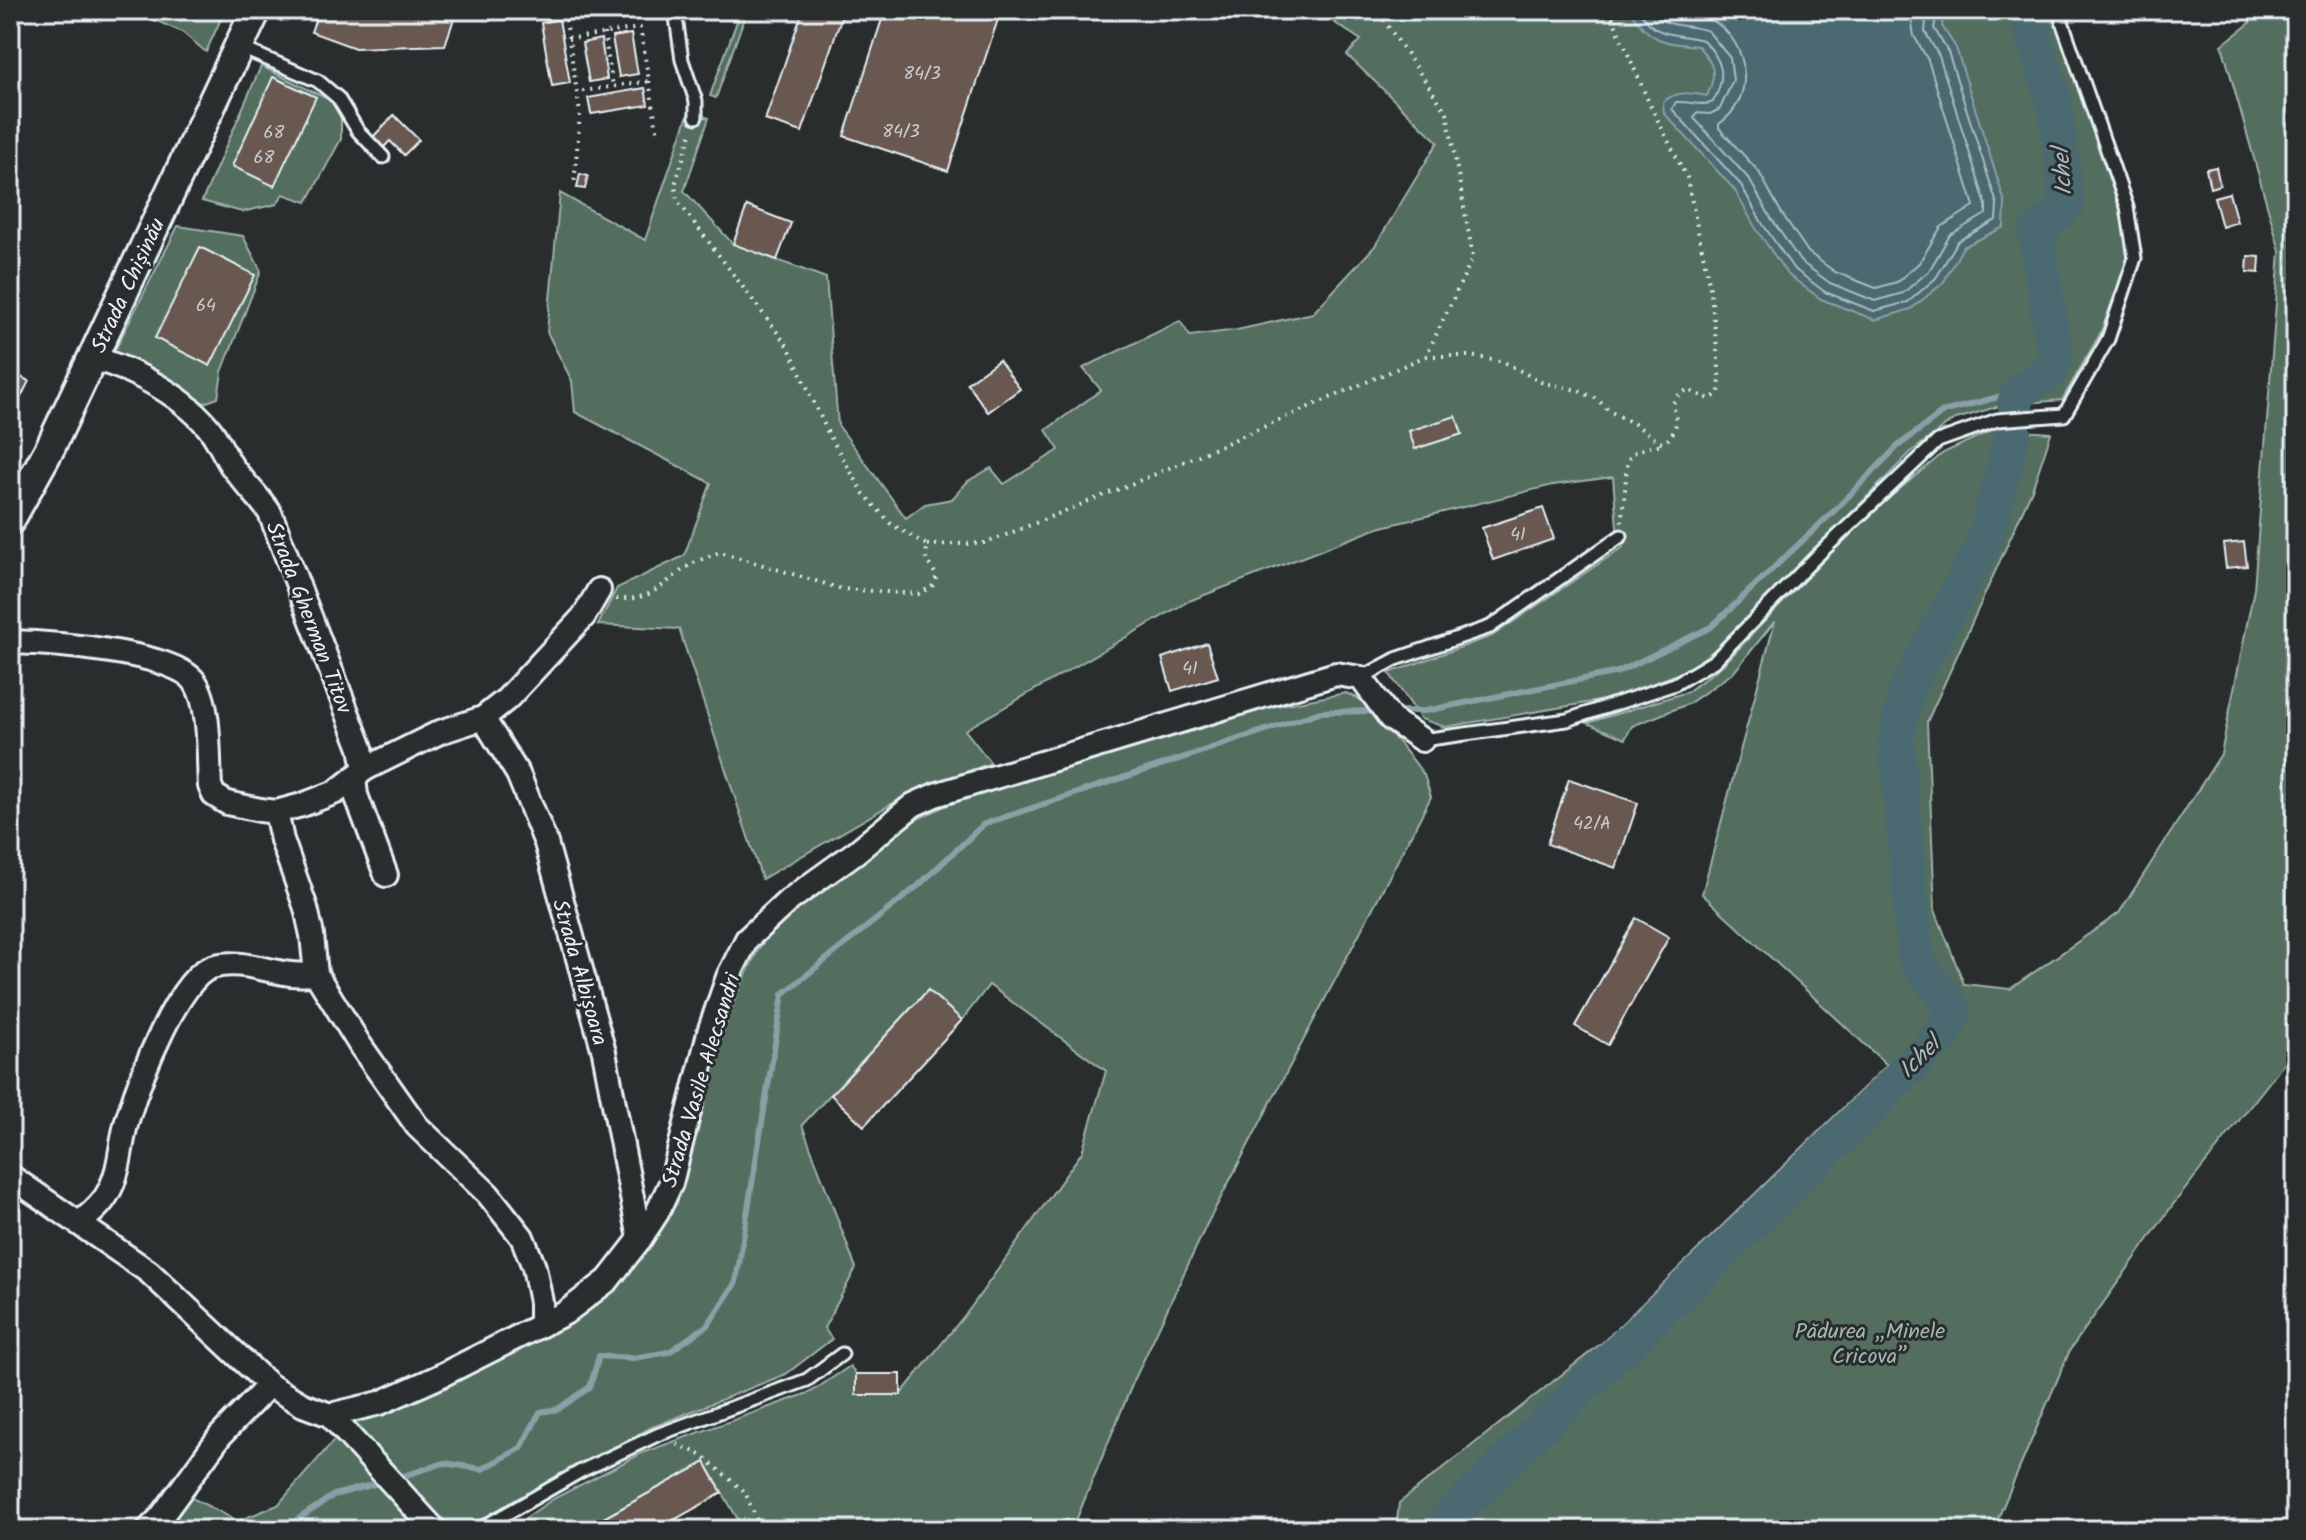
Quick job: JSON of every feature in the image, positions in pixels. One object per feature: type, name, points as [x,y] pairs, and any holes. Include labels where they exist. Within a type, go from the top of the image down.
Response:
[{"type":"street","name":"Strada Chișinău","points":[[10,520],[51,446],[256,10]]},
{"type":"street","name":"Strada Gherman Titov","points":[[92,358],[154,385],[196,414],[270,513],[361,748],[356,795],[386,875]]},
{"type":"street","points":[[10,642],[87,646],[185,672],[201,694],[210,786],[214,795],[237,806],[276,812],[329,795],[360,774],[440,732],[483,718],[507,699],[584,616],[598,594]]},
{"type":"street","name":"Strada Vasile Alecsandri","points":[[330,1415],[380,1403],[436,1378],[565,1313],[599,1288],[640,1239],[671,1183],[710,1029],[728,977],[747,939],[788,901],[925,798],[1336,674],[1361,678]]},
{"type":"street","points":[[1361,678],[1391,719],[1422,740]]},
{"type":"street","name":"Strada Albișoara","points":[[483,718],[518,774],[546,843],[604,1052],[640,1239]]},
{"type":"street","points":[[276,812],[309,921],[316,974],[353,1035],[417,1126],[488,1194],[522,1237],[534,1267],[541,1302],[541,1325]]},
{"type":"street","points":[[80,1223],[110,1191],[117,1174],[128,1115],[167,1022],[188,985],[202,971],[224,964],[292,974],[316,974]]},
{"type":"street","points":[[10,1176],[162,1283],[269,1385],[303,1405],[330,1415],[435,1530]]},
{"type":"street","points":[[148,1530],[161,1517],[220,1436],[269,1385]]},
{"type":"lane","points":[[675,10],[682,60],[696,101],[696,117]]},
{"type":"lane","points":[[1422,740],[1567,720],[1675,684],[1714,661],[1816,557],[1938,441],[1997,420],[2064,415],[2108,339],[2135,258],[2127,207],[2058,10]]},
{"type":"lane","points":[[239,47],[318,81],[338,98],[358,131],[383,157]]},
{"type":"lane","points":[[1361,678],[1396,659],[1490,627],[1621,536]]},
{"type":"lane","points":[[478,1530],[581,1471],[657,1435],[807,1380],[842,1354]]},
{"type":"path","points":[[1377,10],[1447,113],[1473,257],[1426,356]]},
{"type":"path","points":[[1609,10],[1650,105],[1687,178],[1711,293],[1720,377],[1719,393],[1710,399],[1687,390],[1679,395],[1673,403],[1677,422],[1673,435],[1663,444],[1639,449],[1629,458],[1625,471],[1621,536]]},
{"type":"path","points":[[566,20],[580,113],[574,186]]},
{"type":"path","points":[[568,39],[640,28],[658,135]]},
{"type":"path","points":[[604,33],[613,86]]},
{"type":"path","points":[[577,92],[649,81]]},
{"type":"path","points":[[696,117],[675,185],[677,200],[789,348],[828,433],[864,494],[891,524],[927,545],[986,543],[1151,476],[1426,356],[1470,356],[1504,362],[1541,382],[1577,390],[1597,399],[1609,411],[1663,444]]},
{"type":"path","points":[[598,594],[628,599],[662,589],[690,566],[720,552],[842,589],[918,594],[932,587],[937,576],[926,560],[927,545]]},
{"type":"path","points":[[657,1435],[701,1455],[745,1492],[761,1530]]},
{"type":"green space","points":[[132,10],[225,10],[206,52],[182,32]]},
{"type":"green space","points":[[741,10],[747,10],[716,98],[710,96]]},
{"type":"green space","points":[[1315,10],[2052,10],[2121,208],[2129,257],[2100,334],[2062,400],[2003,405],[1953,420],[1911,452],[1725,642],[1687,670],[1616,698],[1445,727],[1421,719],[1389,673],[1492,636],[1623,547],[1617,528],[1613,477],[1553,485],[1378,528],[1189,601],[965,730],[991,763],[914,791],[762,879],[679,629],[598,625],[617,588],[684,556],[711,483],[575,412],[572,381],[547,332],[560,193],[645,240],[689,112],[709,118],[684,191],[733,244],[826,278],[838,425],[906,518],[925,504],[952,499],[968,481],[991,468],[1004,484],[1059,450],[1046,430],[1101,390],[1083,368],[1180,321],[1190,336],[1237,330],[1313,313],[1375,246],[1438,142],[1347,55],[1361,40]]},
{"type":"green space","name":"Pădurea „Minele Cricova”","points":[[2249,10],[2296,10],[2296,1048],[2172,1206],[2070,1350],[1993,1530],[1396,1530],[1399,1503],[1603,1342],[1887,1065],[1702,894],[1775,621],[1734,672],[1688,704],[1632,726],[1625,739],[1587,723],[1687,692],[1724,664],[1859,523],[1943,453],[1994,429],[2051,433],[2032,490],[1927,722],[1935,910],[1964,984],[2010,989],[2119,913],[2221,754],[2254,589],[2280,251],[2222,45],[2250,23]]},
{"type":"green space","points":[[261,66],[334,102],[341,118],[341,139],[307,202],[283,194],[277,204],[242,212],[202,201]]},
{"type":"green space","points":[[178,226],[243,236],[261,271],[222,372],[218,398],[204,403],[123,360],[115,350]]},
{"type":"green space","points":[[1346,693],[1364,701],[1413,760],[1424,775],[1431,797],[1207,1224],[1132,1385],[1072,1530],[744,1530],[705,1462],[582,1530],[508,1530],[553,1499],[642,1453],[811,1392],[850,1366],[856,1374],[856,1395],[901,1394],[969,1310],[1082,1152],[1106,1071],[989,985],[962,1020],[928,990],[802,1125],[856,1268],[824,1328],[832,1339],[786,1374],[650,1428],[467,1530],[445,1530],[349,1424],[592,1309],[628,1270],[677,1203],[699,1108],[728,1012],[759,948],[783,918],[916,820],[971,793],[1249,711]]},
{"type":"green space","points":[[336,1438],[420,1530],[324,1530],[321,1526],[313,1530],[158,1530],[186,1495],[238,1521],[278,1505]]},
{"type":"water","points":[[1630,10],[1945,10],[1942,26],[1956,48],[2005,203],[2004,227],[1963,247],[1943,283],[1911,309],[1875,320],[1821,299],[1787,274],[1734,189],[1664,113],[1663,102],[1673,96],[1689,93],[1707,96],[1713,75],[1708,58],[1698,46],[1667,42],[1651,35]]},
{"type":"building","points":[[319,10],[457,10],[445,45],[355,48],[311,32]]},
{"type":"building","points":[[803,10],[844,10],[802,132],[765,120]]},
{"type":"building","points":[[885,10],[1001,10],[948,171],[844,136]]},
{"type":"building","points":[[559,19],[570,83],[552,86],[541,23]]},
{"type":"building","points":[[631,34],[638,74],[619,77],[612,37]]},
{"type":"building","points":[[601,39],[607,79],[589,82],[582,43]]},
{"type":"building","points":[[273,77],[316,97],[274,186],[232,166]]},
{"type":"building","points":[[645,88],[648,105],[591,114],[588,98]]},
{"type":"building","points":[[394,115],[419,140],[404,155],[390,141],[381,150],[370,140]]},
{"type":"building","points":[[2216,167],[2220,185],[2210,188],[2206,169]]},
{"type":"building","points":[[580,174],[588,176],[585,189],[577,188]]},
{"type":"building","points":[[2229,193],[2237,222],[2222,227],[2214,197]]},
{"type":"building","points":[[747,206],[791,223],[777,260],[733,244]]},
{"type":"building","points":[[200,247],[255,275],[210,366],[155,338]]},
{"type":"building","points":[[2248,256],[2260,257],[2259,273],[2247,272]]},
{"type":"building","points":[[999,360],[1020,389],[988,412],[967,383]]},
{"type":"building","points":[[10,372],[29,381],[10,419]]},
{"type":"building","points":[[1456,416],[1462,434],[1415,449],[1409,431]]},
{"type":"building","points":[[1543,508],[1554,539],[1493,560],[1482,528]]},
{"type":"building","points":[[2244,542],[2247,566],[2226,568],[2223,544]]},
{"type":"building","points":[[1207,643],[1218,677],[1172,691],[1162,658]]},
{"type":"building","points":[[1569,779],[1638,803],[1616,868],[1547,844]]},
{"type":"building","points":[[1636,918],[1669,937],[1608,1045],[1575,1026]]},
{"type":"building","points":[[928,990],[962,1020],[864,1126],[831,1095]]},
{"type":"building","points":[[856,1374],[901,1374],[901,1395],[856,1395]]},
{"type":"building","points":[[705,1462],[722,1493],[656,1530],[582,1530]]},
{"type":"waterway","name":"Ichel","points":[[2015,403],[2020,391],[2051,371],[2055,357],[2036,233],[2067,205],[2055,104],[2025,10]]},
{"type":"waterway","points":[[1391,711],[1425,711],[1618,672],[1711,627],[1898,446],[1943,412],[2020,391]]},
{"type":"waterway","name":"Ichel","points":[[1437,1530],[1942,1035],[1953,1013],[1949,1003],[1916,961],[1896,737],[1907,689],[1985,540],[2013,432]]},
{"type":"waterway","points":[[397,1478],[444,1463],[482,1469],[521,1448],[540,1412],[558,1409],[590,1387],[599,1356],[633,1358],[669,1352],[708,1325],[736,1282],[783,994],[919,885],[984,824],[1320,712],[1380,711]]},
{"type":"waterway","points":[[282,1530],[334,1495],[382,1482]]}]
